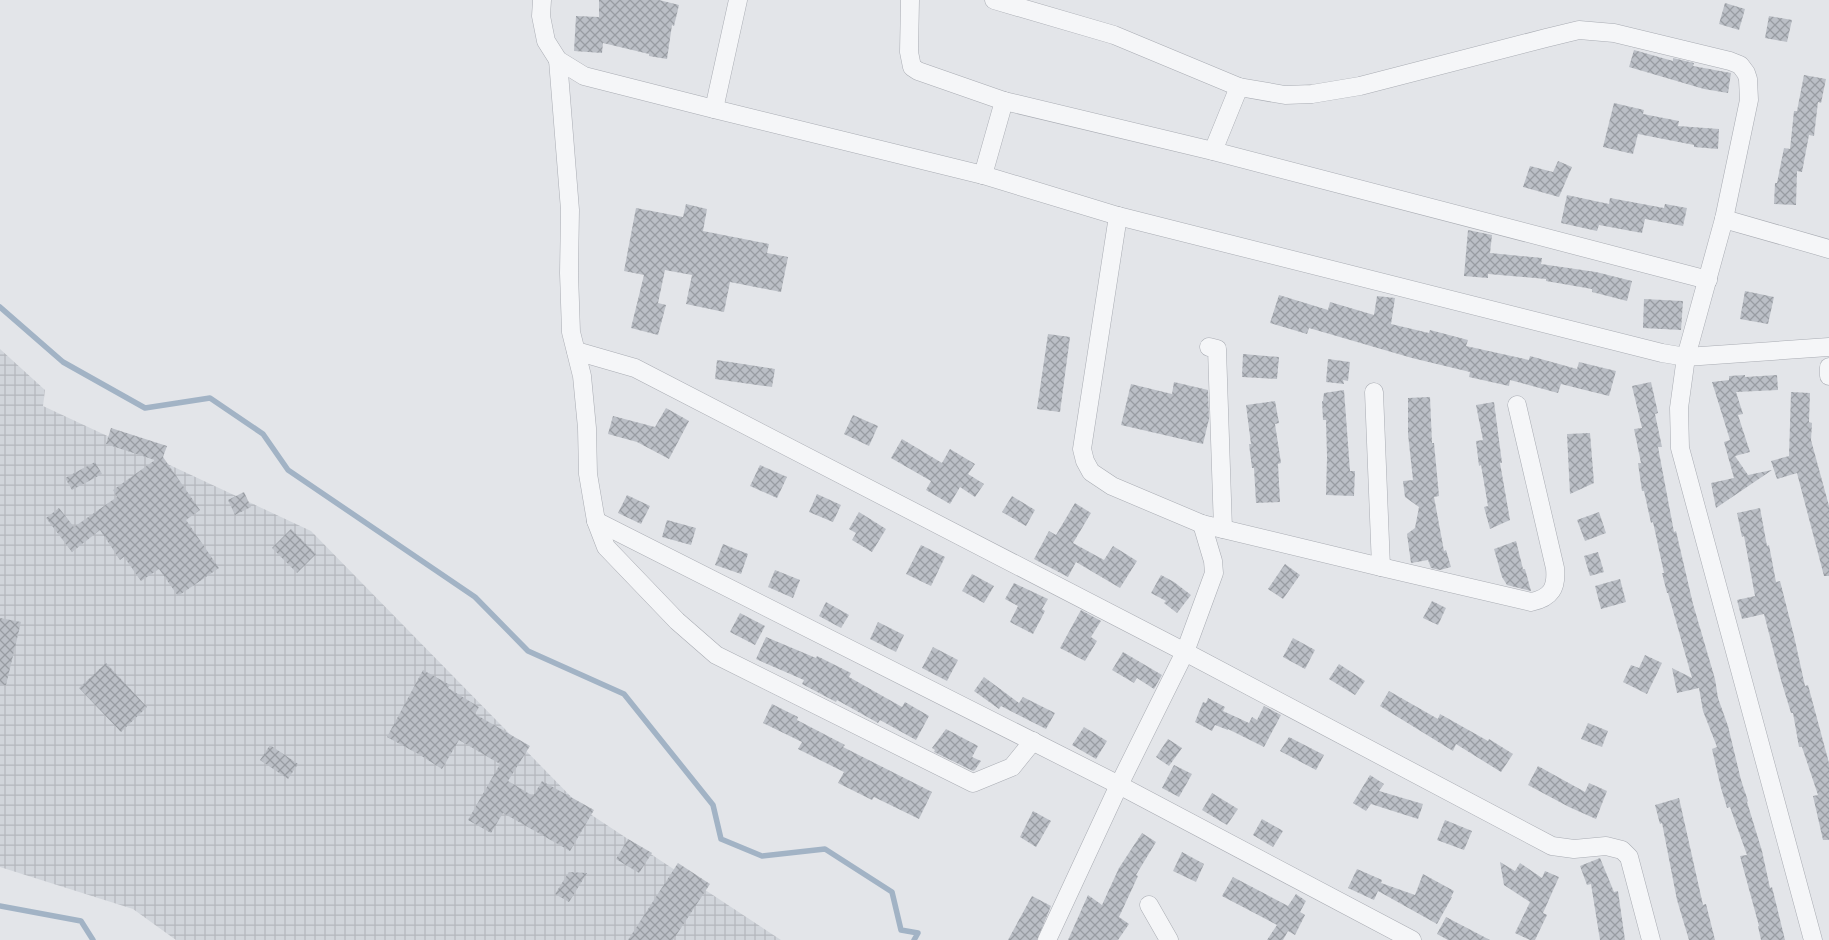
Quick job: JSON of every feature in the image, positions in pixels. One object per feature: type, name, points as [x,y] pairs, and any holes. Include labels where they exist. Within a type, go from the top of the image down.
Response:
[{"type":"street","points":[[542,0],[541,16],[546,41],[558,60],[584,76],[983,175],[1118,216],[1643,348],[1686,357],[1829,347]]},
{"type":"street","points":[[714,109],[738,0]]},
{"type":"street","points":[[910,0],[909,52],[912,67],[918,71],[1004,100],[1213,151],[1708,280]]},
{"type":"street","points":[[994,0],[1114,35],[1239,87],[1285,95],[1312,94],[1360,86],[1579,30],[1614,33],[1740,64],[1748,79],[1749,100],[1724,219],[1686,357],[1679,408],[1680,448],[1813,940]]},
{"type":"street","points":[[558,60],[570,210],[570,332],[582,376],[587,428],[588,474],[596,521],[606,547],[677,621],[716,655],[973,783],[1012,767],[1033,742]]},
{"type":"street","points":[[1213,151],[1239,87]]},
{"type":"street","points":[[983,175],[1004,100]]},
{"type":"street","points":[[1118,216],[1082,449],[1090,472],[1112,486],[1202,524],[1531,602],[1540,600],[1554,590],[1556,579],[1517,406]]},
{"type":"street","points":[[1724,219],[1829,249]]},
{"type":"street","points":[[1209,347],[1217,349],[1223,529]]},
{"type":"street","points":[[576,351],[635,368],[1185,652],[1552,846],[1574,848],[1606,846],[1622,850],[1629,857],[1651,940]]},
{"type":"street","points":[[1829,367],[1829,376]]},
{"type":"street","points":[[1374,392],[1381,567]]},
{"type":"street","points":[[596,521],[1120,785],[1412,940]]},
{"type":"street","points":[[1047,940],[1185,652],[1214,573],[1213,561],[1202,524]]},
{"type":"street","points":[[1149,905],[1169,940]]},
{"type":"shaded area","points":[[0,349],[45,390],[43,406],[311,531],[584,810],[781,940],[176,940],[133,909],[0,867]]},
{"type":"building","points":[[599,0],[659,0],[679,5],[674,26],[672,25],[667,59],[603,43],[602,53],[574,51],[576,16],[599,17]]},
{"type":"building","points":[[1725,3],[1745,9],[1739,30],[1719,24]]},
{"type":"building","points":[[1769,16],[1792,20],[1787,42],[1765,38]]},
{"type":"building","points":[[1634,50],[1673,61],[1673,58],[1694,63],[1693,66],[1731,73],[1728,93],[1704,89],[1629,67]]},
{"type":"building","points":[[1804,75],[1826,79],[1821,103],[1818,102],[1814,136],[1809,135],[1802,172],[1797,171],[1796,205],[1774,204],[1775,183],[1777,183],[1784,148],[1790,149],[1794,111],[1797,111]]},
{"type":"building","points":[[1614,103],[1644,110],[1643,114],[1679,121],[1678,126],[1719,129],[1718,149],[1694,147],[1694,145],[1638,134],[1633,154],[1603,147]]},
{"type":"building","points":[[1558,161],[1572,167],[1559,197],[1523,187],[1530,166],[1553,172]]},
{"type":"building","points":[[1567,195],[1609,204],[1610,198],[1664,208],[1665,204],[1687,208],[1683,226],[1645,219],[1642,233],[1599,225],[1597,231],[1561,223]]},
{"type":"building","points":[[686,204],[707,209],[703,231],[769,244],[767,253],[788,257],[781,292],[730,282],[724,312],[686,304],[692,275],[665,270],[658,303],[666,305],[658,335],[631,328],[644,275],[624,271],[636,208],[683,217]]},
{"type":"building","points":[[1468,230],[1492,235],[1490,253],[1542,258],[1541,264],[1596,272],[1632,281],[1627,301],[1592,292],[1592,289],[1546,281],[1546,279],[1488,274],[1488,278],[1464,276]]},
{"type":"building","points":[[1745,291],[1774,297],[1768,324],[1740,319]]},
{"type":"building","points":[[1279,295],[1328,310],[1330,302],[1374,315],[1377,296],[1395,298],[1391,324],[1429,333],[1430,330],[1468,340],[1466,346],[1529,360],[1530,356],[1577,369],[1579,362],[1616,371],[1609,396],[1561,384],[1558,393],[1510,380],[1509,386],[1469,377],[1470,372],[1412,358],[1309,328],[1307,334],[1270,323]]},
{"type":"building","points":[[1644,299],[1683,301],[1681,330],[1643,328]]},
{"type":"building","points":[[1048,334],[1070,337],[1060,412],[1037,409]]},
{"type":"building","points":[[1243,354],[1279,357],[1277,379],[1242,377]]},
{"type":"building","points":[[1328,359],[1350,362],[1348,381],[1343,380],[1344,384],[1326,382]]},
{"type":"building","points":[[717,360],[775,369],[772,387],[715,379]]},
{"type":"building","points":[[1745,375],[1745,377],[1777,375],[1778,390],[1736,392],[1743,414],[1738,415],[1750,452],[1735,456],[1748,475],[1772,470],[1716,508],[1711,483],[1734,478],[1724,442],[1730,440],[1712,382],[1729,380],[1729,376]]},
{"type":"building","points":[[1174,382],[1208,390],[1209,419],[1203,444],[1121,425],[1131,384],[1172,394]]},
{"type":"building","points":[[1651,382],[1658,413],[1655,414],[1662,447],[1658,447],[1674,532],[1676,531],[1693,604],[1715,679],[1718,698],[1728,726],[1785,940],[1761,940],[1740,856],[1747,855],[1730,807],[1727,808],[1721,788],[1712,749],[1717,747],[1703,711],[1699,688],[1677,693],[1672,668],[1692,678],[1662,573],[1664,573],[1653,522],[1651,523],[1644,491],[1642,491],[1638,463],[1641,463],[1634,429],[1642,428],[1632,386]]},
{"type":"building","points":[[1344,390],[1350,471],[1355,471],[1354,496],[1326,495],[1326,420],[1323,420],[1322,401],[1324,393]]},
{"type":"building","points":[[1791,392],[1810,393],[1809,422],[1812,423],[1811,440],[1829,506],[1829,576],[1824,576],[1797,473],[1777,479],[1771,461],[1789,456]]},
{"type":"building","points":[[1430,397],[1432,443],[1434,443],[1439,496],[1434,497],[1444,551],[1446,550],[1451,567],[1440,570],[1431,568],[1428,560],[1411,563],[1407,534],[1415,528],[1419,507],[1405,497],[1403,481],[1413,480],[1408,434],[1408,398]]},
{"type":"building","points":[[1275,401],[1279,423],[1275,424],[1281,463],[1278,464],[1280,502],[1256,503],[1254,468],[1252,468],[1246,405]]},
{"type":"building","points":[[1494,402],[1502,463],[1500,463],[1510,520],[1490,529],[1484,507],[1488,506],[1481,465],[1479,466],[1476,441],[1483,440],[1476,405]]},
{"type":"building","points":[[666,408],[689,421],[669,459],[637,442],[608,434],[613,416],[655,427]]},
{"type":"building","points":[[853,415],[878,426],[869,446],[844,434]]},
{"type":"building","points":[[111,428],[167,446],[163,457],[200,510],[186,520],[219,568],[178,596],[159,569],[141,581],[124,557],[120,560],[100,530],[72,552],[46,518],[59,508],[74,527],[117,497],[113,490],[155,460],[106,444]]},
{"type":"building","points":[[1590,433],[1594,483],[1570,494],[1567,434]]},
{"type":"building","points":[[902,439],[942,463],[950,449],[975,464],[968,474],[984,484],[975,497],[960,487],[950,504],[926,490],[931,481],[891,458]]},
{"type":"building","points":[[95,462],[102,474],[72,490],[65,478]]},
{"type":"building","points":[[760,465],[787,477],[777,498],[750,486]]},
{"type":"building","points":[[244,492],[251,507],[235,515],[228,500]]},
{"type":"building","points":[[817,494],[841,505],[833,522],[809,512]]},
{"type":"building","points":[[627,495],[650,506],[641,524],[618,513]]},
{"type":"building","points":[[1012,496],[1035,510],[1026,526],[1002,512]]},
{"type":"building","points":[[1075,503],[1091,513],[1073,543],[1104,560],[1113,546],[1137,561],[1120,588],[1076,562],[1068,577],[1034,559],[1049,531],[1056,535]]},
{"type":"building","points":[[1760,508],[1776,582],[1780,581],[1805,686],[1808,685],[1829,763],[1829,840],[1823,840],[1813,796],[1818,795],[1802,747],[1799,747],[1793,713],[1791,713],[1781,680],[1764,614],[1742,619],[1737,600],[1755,596],[1744,536],[1742,537],[1737,513]]},
{"type":"building","points":[[859,512],[886,529],[872,552],[852,540],[856,533],[849,529]]},
{"type":"building","points":[[1599,512],[1606,533],[1585,541],[1577,520]]},
{"type":"building","points":[[667,520],[696,528],[691,545],[662,537]]},
{"type":"building","points":[[291,529],[316,554],[297,573],[272,548]]},
{"type":"building","points":[[1516,541],[1531,591],[1507,585],[1502,577],[1494,549]]},
{"type":"building","points":[[723,544],[748,554],[741,574],[715,565]]},
{"type":"building","points":[[921,545],[945,557],[931,586],[906,574]]},
{"type":"building","points":[[1598,552],[1604,572],[1590,576],[1584,556]]},
{"type":"building","points":[[1285,564],[1300,575],[1283,599],[1268,589]]},
{"type":"building","points":[[775,570],[800,580],[793,598],[768,587]]},
{"type":"building","points":[[972,574],[994,586],[984,603],[962,591]]},
{"type":"building","points":[[1161,575],[1191,595],[1177,613],[1164,603],[1166,601],[1151,593]]},
{"type":"building","points":[[1620,579],[1626,602],[1601,609],[1595,586]]},
{"type":"building","points":[[1014,583],[1048,599],[1042,609],[1045,611],[1033,634],[1010,622],[1018,606],[1005,599]]},
{"type":"building","points":[[1432,601],[1446,608],[1438,625],[1423,618]]},
{"type":"building","points":[[826,602],[849,615],[841,628],[819,616]]},
{"type":"building","points":[[1081,610],[1101,621],[1091,637],[1097,641],[1085,661],[1060,648]]},
{"type":"building","points":[[740,613],[765,626],[755,645],[730,632]]},
{"type":"building","points":[[0,618],[21,622],[6,685],[0,685]]},
{"type":"building","points":[[878,622],[904,635],[896,652],[870,639]]},
{"type":"building","points":[[766,637],[816,658],[817,656],[851,673],[849,677],[902,707],[905,702],[929,716],[916,740],[880,720],[878,723],[837,700],[836,702],[802,684],[804,680],[756,659]]},
{"type":"building","points":[[1293,638],[1315,650],[1305,669],[1283,657]]},
{"type":"building","points":[[933,647],[958,660],[947,681],[922,668]]},
{"type":"building","points":[[1123,652],[1162,675],[1154,689],[1137,678],[1134,683],[1112,670]]},
{"type":"building","points":[[1645,655],[1662,663],[1647,694],[1623,682],[1631,665],[1639,668]]},
{"type":"building","points":[[106,663],[147,707],[121,732],[79,688]]},
{"type":"building","points":[[1339,664],[1365,681],[1355,695],[1329,679]]},
{"type":"building","points":[[423,670],[450,685],[448,688],[479,707],[475,714],[530,746],[508,781],[533,796],[542,781],[594,810],[570,851],[503,813],[491,833],[468,820],[500,764],[459,740],[442,769],[387,737]]},
{"type":"building","points":[[984,677],[1019,703],[1023,697],[1055,713],[1046,729],[1001,706],[999,709],[974,691]]},
{"type":"building","points":[[1389,691],[1438,719],[1440,714],[1488,741],[1489,739],[1513,754],[1501,772],[1456,744],[1453,751],[1380,706]]},
{"type":"building","points":[[1208,698],[1225,707],[1223,711],[1249,723],[1252,717],[1257,720],[1264,706],[1281,715],[1264,747],[1228,729],[1215,725],[1212,731],[1195,722],[1203,702],[1206,703]]},
{"type":"building","points":[[772,704],[798,717],[797,720],[845,745],[843,747],[932,792],[919,819],[874,797],[872,800],[838,783],[844,772],[798,749],[802,742],[763,723]]},
{"type":"building","points":[[1588,723],[1608,731],[1602,747],[1581,739]]},
{"type":"building","points":[[1084,727],[1107,741],[1096,759],[1072,745]]},
{"type":"building","points":[[946,729],[978,746],[972,757],[981,761],[975,770],[973,771],[934,752],[935,750],[932,748]]},
{"type":"building","points":[[1289,737],[1324,755],[1316,770],[1280,751]]},
{"type":"building","points":[[1168,739],[1182,748],[1169,766],[1156,757]]},
{"type":"building","points":[[270,745],[298,764],[288,779],[260,760]]},
{"type":"building","points":[[1174,765],[1192,774],[1179,797],[1162,788]]},
{"type":"building","points":[[1538,766],[1585,792],[1589,783],[1607,791],[1596,819],[1528,785]]},
{"type":"building","points":[[1370,775],[1384,784],[1379,791],[1423,804],[1418,819],[1371,804],[1366,811],[1353,803]]},
{"type":"building","points":[[1212,793],[1238,809],[1227,825],[1202,810]]},
{"type":"building","points":[[1679,798],[1703,905],[1706,904],[1715,940],[1689,940],[1677,900],[1662,823],[1660,824],[1655,805]]},
{"type":"building","points":[[1033,811],[1051,821],[1036,847],[1020,837]]},
{"type":"building","points":[[1262,819],[1283,831],[1273,847],[1253,835]]},
{"type":"building","points":[[1445,820],[1472,831],[1464,850],[1437,840]]},
{"type":"building","points":[[1142,833],[1156,842],[1136,875],[1138,876],[1119,917],[1129,924],[1118,940],[1068,940],[1088,895],[1102,905],[1119,868]]},
{"type":"building","points":[[628,839],[652,853],[639,873],[616,859]]},
{"type":"building","points":[[1182,852],[1204,864],[1196,882],[1173,871]]},
{"type":"building","points":[[1600,858],[1614,892],[1618,891],[1625,940],[1600,940],[1591,884],[1587,885],[1580,866]]},
{"type":"building","points":[[1500,862],[1515,871],[1520,863],[1542,878],[1545,871],[1559,877],[1543,913],[1547,915],[1535,940],[1530,940],[1515,933],[1530,902],[1504,885]]},
{"type":"building","points":[[678,863],[710,884],[673,940],[628,940]]},
{"type":"building","points":[[1357,869],[1382,880],[1381,883],[1415,895],[1423,874],[1454,891],[1437,924],[1378,891],[1374,900],[1348,888]]},
{"type":"building","points":[[569,872],[587,873],[569,902],[555,894]]},
{"type":"building","points":[[1233,877],[1288,906],[1296,894],[1306,901],[1300,912],[1305,915],[1295,935],[1288,931],[1283,940],[1267,940],[1277,925],[1222,896]]},
{"type":"building","points":[[1032,896],[1051,906],[1037,940],[1008,940]]},
{"type":"building","points":[[1446,917],[1490,940],[1448,940],[1437,934]]},
{"type":"waterway","points":[[0,307],[63,362],[145,408],[210,398],[263,434],[288,470],[475,597],[528,651],[624,694],[713,805],[721,839],[762,856],[825,849],[892,892],[901,930],[918,933],[914,940]]},
{"type":"waterway","points":[[0,906],[81,921],[93,940]]}]
